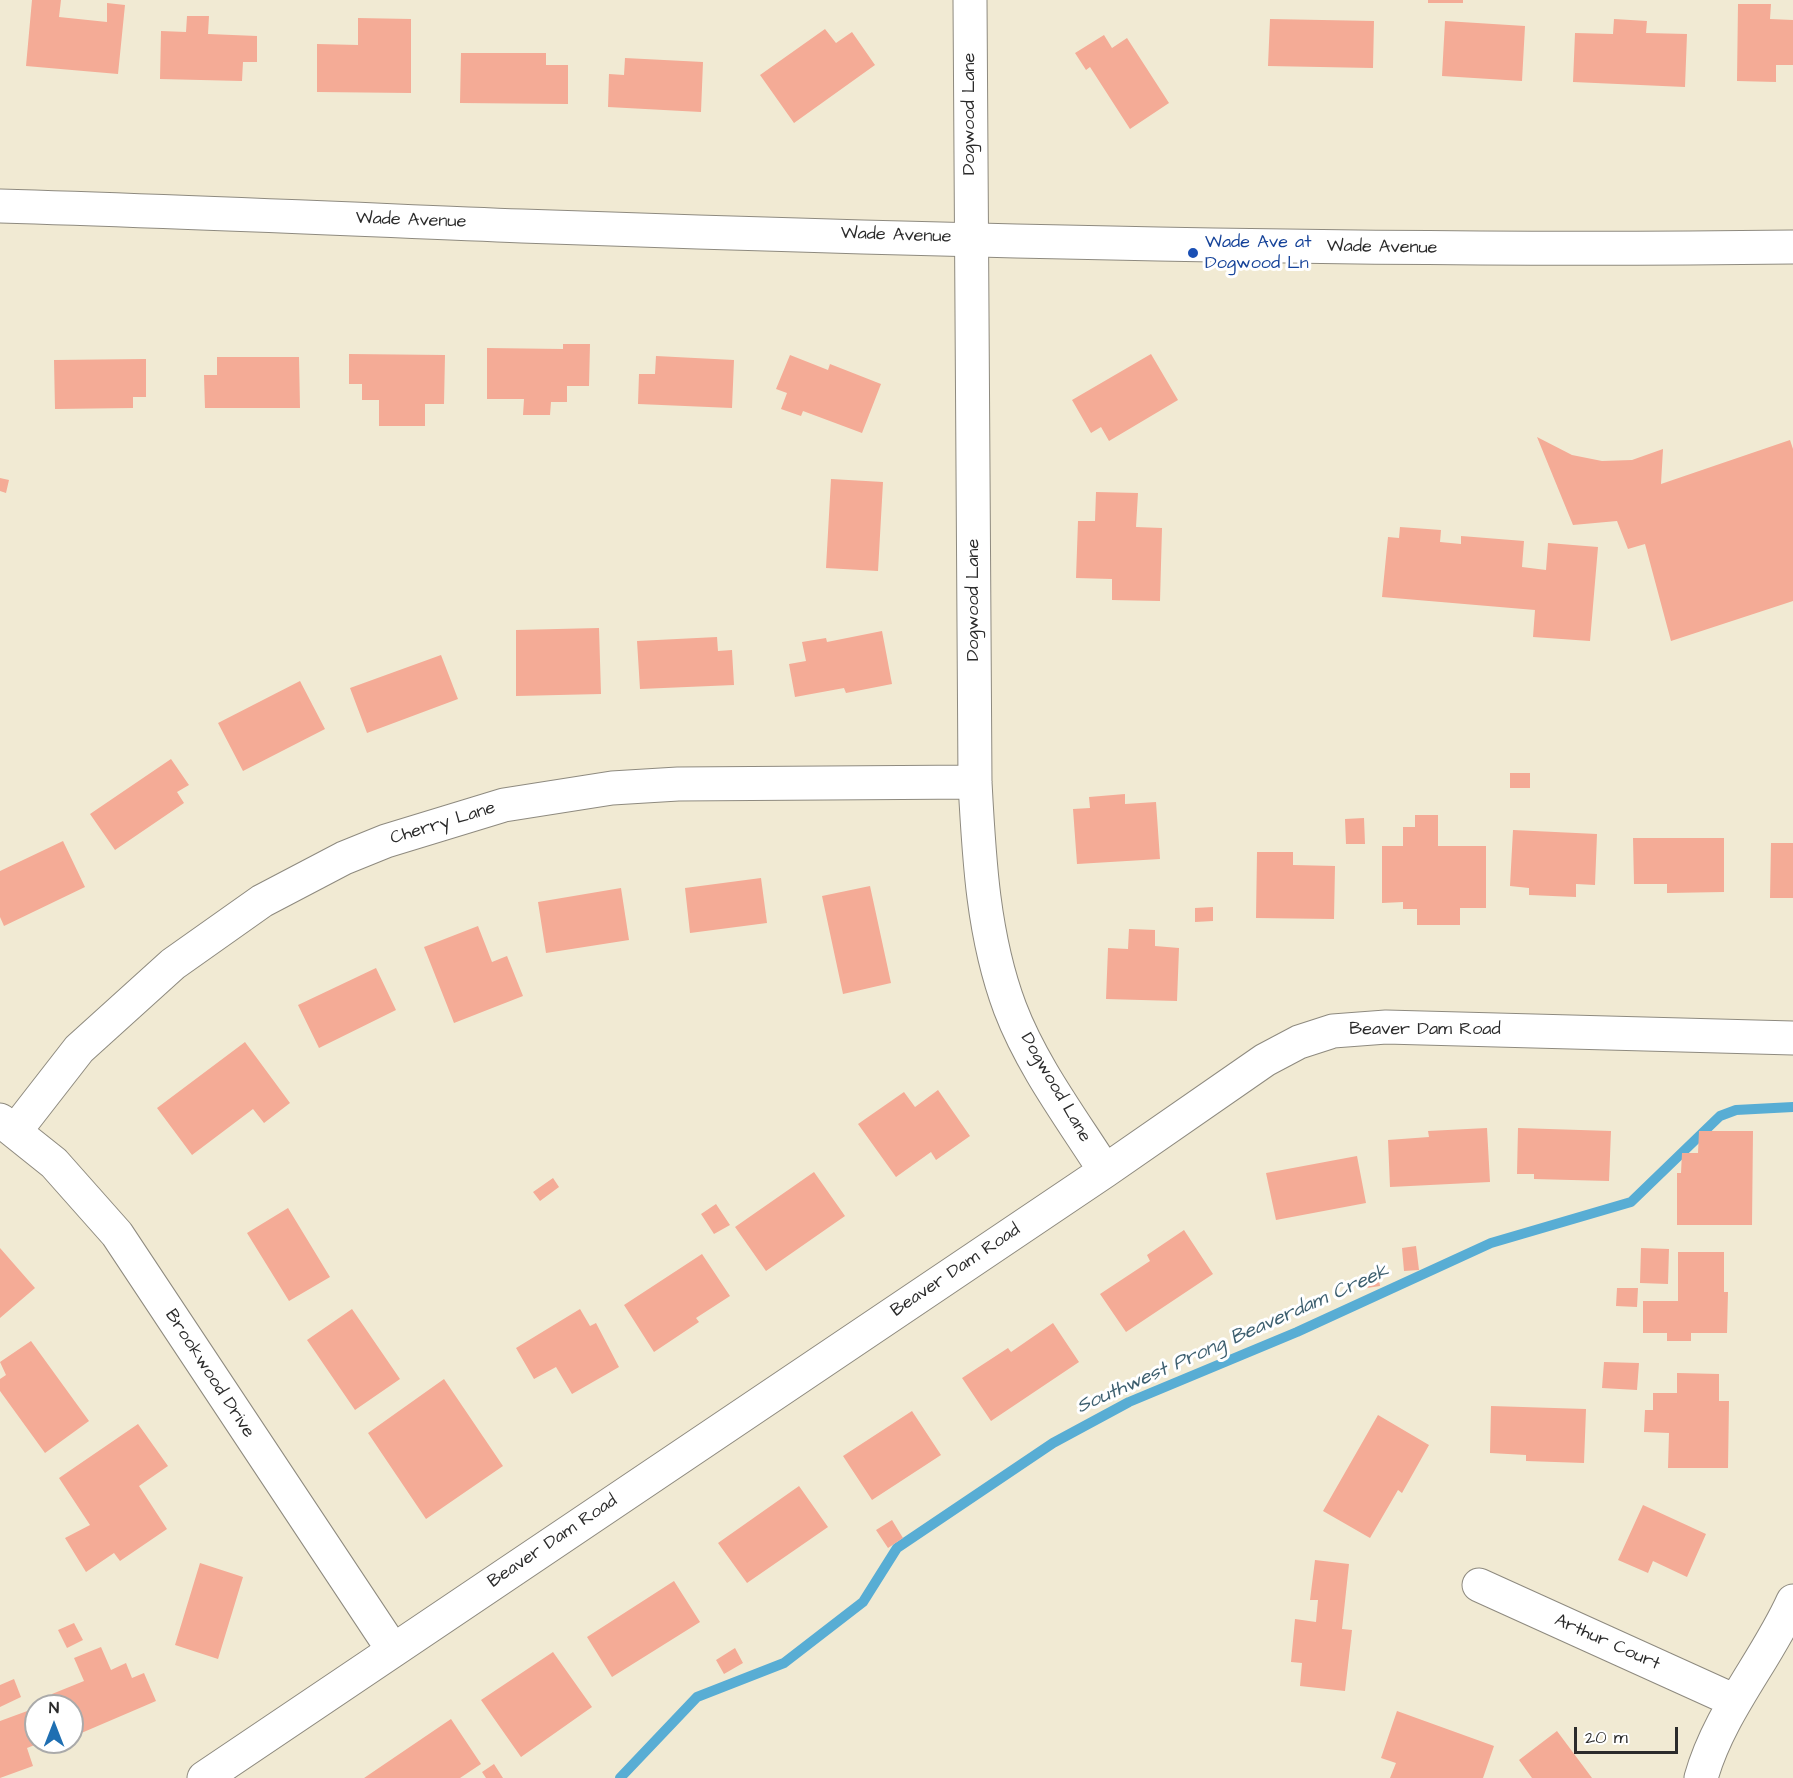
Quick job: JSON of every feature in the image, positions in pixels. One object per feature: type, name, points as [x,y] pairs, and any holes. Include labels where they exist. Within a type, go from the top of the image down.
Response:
[{"type":"street","name":"Dogwood Lane","points":[[970,0],[975,782],[984,905],[1010,1008],[1039,1067],[1105,1171]]},
{"type":"street","name":"Wade Avenue","points":[[0,206],[524,226],[972,238],[1534,250],[1793,247]]},
{"type":"street","name":"Cherry Lane","points":[[8,1125],[80,1049],[173,964],[262,901],[344,858],[387,841],[504,806],[612,788],[678,784],[975,782]]},
{"type":"street","name":"Beaver Dam Road","points":[[204,1778],[1105,1171],[1265,1060],[1299,1042],[1332,1031],[1386,1027],[1793,1038]]},
{"type":"street","name":"Brookwood Drive","points":[[8,1125],[80,1190],[117,1234],[393,1650]]},
{"type":"street","name":"Arthur Court","points":[[1479,1585],[1735,1701]]},
{"type":"street","points":[[1701,1778],[1706,1762],[1735,1701],[1784,1622],[1793,1600]]},
{"type":"building","points":[[32,0],[61,0],[59,17],[107,22],[107,3],[125,5],[118,74],[26,66]]},
{"type":"building","points":[[1428,0],[1463,0],[1463,3],[1428,3]]},
{"type":"building","points":[[1738,4],[1771,4],[1770,19],[1793,20],[1793,65],[1776,65],[1776,82],[1737,81]]},
{"type":"building","points":[[187,16],[209,16],[208,34],[257,36],[257,62],[243,62],[242,81],[160,79],[161,31],[186,32]]},
{"type":"building","points":[[358,18],[411,19],[411,93],[317,92],[317,44],[358,45]]},
{"type":"building","points":[[1270,19],[1374,21],[1373,68],[1268,66]]},
{"type":"building","points":[[1614,19],[1647,21],[1646,33],[1687,34],[1685,87],[1573,82],[1575,33],[1613,34]]},
{"type":"building","points":[[1445,21],[1525,26],[1522,81],[1442,76]]},
{"type":"building","points":[[825,29],[836,43],[852,32],[875,65],[794,123],[760,75]]},
{"type":"building","points":[[1104,35],[1112,48],[1127,38],[1169,103],[1130,129],[1090,67],[1086,70],[1075,53]]},
{"type":"building","points":[[461,53],[546,53],[546,65],[568,65],[568,104],[460,103]]},
{"type":"building","points":[[625,58],[703,62],[701,112],[608,107],[609,74],[624,75]]},
{"type":"building","points":[[563,344],[590,344],[589,386],[567,386],[567,402],[551,402],[550,415],[523,415],[524,399],[487,399],[487,348],[563,349]]},
{"type":"building","points":[[349,354],[445,355],[444,404],[425,404],[425,426],[379,426],[379,400],[362,400],[362,384],[349,384]]},
{"type":"building","points":[[1151,354],[1178,400],[1109,441],[1101,427],[1091,433],[1072,400]]},
{"type":"building","points":[[790,355],[828,370],[830,364],[881,384],[862,433],[803,411],[801,416],[781,409],[787,393],[776,389]]},
{"type":"building","points":[[656,356],[734,360],[732,408],[638,404],[639,374],[655,374]]},
{"type":"building","points":[[217,357],[299,357],[300,408],[205,408],[204,375],[217,375]]},
{"type":"building","points":[[146,359],[146,397],[133,397],[133,408],[55,409],[54,360]]},
{"type":"building","points":[[1537,437],[1572,455],[1602,461],[1632,460],[1663,449],[1661,484],[1790,440],[1793,449],[1793,601],[1671,641],[1645,544],[1628,549],[1617,521],[1573,525]]},
{"type":"building","points":[[0,478],[9,480],[6,493],[0,491]]},
{"type":"building","points":[[831,479],[883,482],[878,571],[826,568]]},
{"type":"building","points":[[1096,492],[1138,493],[1136,527],[1162,528],[1160,601],[1112,600],[1112,579],[1076,578],[1078,521],[1095,521]]},
{"type":"building","points":[[1400,527],[1441,530],[1440,542],[1461,544],[1461,536],[1524,541],[1522,567],[1546,570],[1548,543],[1598,547],[1590,641],[1533,637],[1535,610],[1382,597],[1388,537],[1399,538]]},
{"type":"building","points":[[599,628],[601,694],[516,696],[516,630]]},
{"type":"building","points":[[882,631],[892,684],[846,693],[844,688],[795,697],[789,664],[806,661],[802,642],[826,638],[827,642]]},
{"type":"building","points":[[717,637],[718,651],[732,650],[734,685],[640,689],[637,641]]},
{"type":"building","points":[[441,655],[458,699],[367,733],[350,688]]},
{"type":"building","points":[[300,681],[325,729],[243,771],[218,723]]},
{"type":"building","points":[[171,759],[189,785],[177,792],[184,803],[115,850],[90,814]]},
{"type":"building","points":[[1510,773],[1530,773],[1530,788],[1510,788]]},
{"type":"building","points":[[1125,794],[1125,804],[1156,802],[1160,859],[1077,864],[1073,809],[1090,808],[1089,797]]},
{"type":"building","points":[[1415,815],[1438,815],[1438,846],[1486,846],[1486,908],[1460,908],[1460,925],[1417,925],[1417,909],[1403,909],[1403,902],[1382,903],[1382,846],[1403,846],[1403,827],[1415,827]]},
{"type":"building","points":[[1364,818],[1365,844],[1346,844],[1345,819]]},
{"type":"building","points":[[1513,830],[1597,834],[1595,885],[1576,884],[1576,897],[1529,895],[1529,888],[1510,886]]},
{"type":"building","points":[[1633,838],[1724,838],[1724,892],[1667,893],[1667,884],[1634,884]]},
{"type":"building","points":[[63,841],[85,887],[4,926],[0,917],[0,871]]},
{"type":"building","points":[[1771,843],[1793,843],[1793,898],[1770,898]]},
{"type":"building","points":[[1257,852],[1293,852],[1293,865],[1335,866],[1334,919],[1256,918]]},
{"type":"building","points":[[761,878],[767,923],[690,933],[685,888]]},
{"type":"building","points":[[870,886],[891,983],[843,994],[822,896]]},
{"type":"building","points":[[621,888],[629,940],[546,953],[538,902]]},
{"type":"building","points":[[1213,907],[1213,921],[1195,922],[1195,908]]},
{"type":"building","points":[[478,926],[492,962],[507,956],[523,996],[454,1023],[424,947]]},
{"type":"building","points":[[1129,929],[1155,930],[1155,946],[1179,948],[1177,1001],[1106,999],[1108,948],[1128,949]]},
{"type":"building","points":[[376,968],[396,1010],[319,1048],[298,1005]]},
{"type":"building","points":[[245,1042],[290,1103],[264,1123],[253,1109],[192,1155],[157,1108]]},
{"type":"building","points":[[938,1090],[970,1136],[936,1160],[931,1152],[896,1177],[858,1124],[904,1092],[915,1107]]},
{"type":"building","points":[[1487,1128],[1490,1182],[1390,1187],[1388,1140],[1429,1137],[1428,1131]]},
{"type":"building","points":[[1518,1128],[1611,1131],[1609,1181],[1534,1179],[1534,1174],[1517,1174]]},
{"type":"building","points":[[1699,1131],[1753,1131],[1752,1225],[1677,1225],[1677,1173],[1681,1173],[1682,1153],[1698,1153]]},
{"type":"building","points":[[1357,1156],[1366,1203],[1276,1220],[1266,1173]]},
{"type":"building","points":[[814,1172],[845,1216],[766,1271],[735,1227]]},
{"type":"building","points":[[553,1178],[559,1187],[540,1201],[533,1192]]},
{"type":"building","points":[[716,1204],[730,1225],[714,1234],[701,1214]]},
{"type":"building","points":[[288,1208],[330,1277],[289,1301],[247,1233]]},
{"type":"building","points":[[1184,1230],[1213,1274],[1126,1332],[1100,1294],[1150,1261],[1147,1255]]},
{"type":"building","points":[[1416,1246],[1419,1270],[1404,1271],[1402,1248]]},
{"type":"building","points":[[0,1248],[35,1288],[0,1318]]},
{"type":"building","points":[[1641,1248],[1669,1249],[1668,1284],[1640,1283]]},
{"type":"building","points":[[1678,1252],[1724,1252],[1724,1292],[1728,1292],[1727,1333],[1691,1333],[1691,1341],[1667,1341],[1667,1333],[1643,1333],[1643,1301],[1678,1301]]},
{"type":"building","points":[[702,1254],[730,1296],[696,1318],[699,1322],[654,1352],[624,1305]]},
{"type":"building","points":[[1378,1273],[1380,1286],[1367,1288],[1365,1275]]},
{"type":"building","points":[[1617,1288],[1638,1288],[1637,1307],[1616,1306]]},
{"type":"building","points":[[352,1309],[400,1379],[355,1410],[307,1340]]},
{"type":"building","points":[[580,1309],[590,1326],[596,1323],[619,1367],[572,1394],[556,1367],[534,1379],[516,1348]]},
{"type":"building","points":[[1053,1323],[1079,1362],[991,1421],[962,1378],[1008,1348],[1011,1352]]},
{"type":"building","points":[[31,1341],[89,1421],[45,1453],[0,1391],[0,1379],[6,1375],[0,1362]]},
{"type":"building","points":[[1604,1362],[1639,1363],[1637,1390],[1602,1388]]},
{"type":"building","points":[[1677,1373],[1719,1374],[1719,1401],[1729,1401],[1728,1468],[1668,1468],[1669,1433],[1644,1432],[1645,1410],[1653,1410],[1653,1393],[1677,1393]]},
{"type":"building","points":[[444,1379],[503,1466],[426,1519],[368,1433]]},
{"type":"building","points":[[1491,1406],[1586,1409],[1584,1463],[1526,1461],[1526,1455],[1490,1453]]},
{"type":"building","points":[[912,1411],[941,1455],[872,1500],[843,1456]]},
{"type":"building","points":[[1378,1415],[1429,1445],[1402,1493],[1398,1490],[1370,1538],[1323,1511]]},
{"type":"building","points":[[138,1424],[168,1466],[139,1486],[167,1529],[120,1561],[114,1553],[86,1572],[65,1538],[90,1525],[59,1478]]},
{"type":"building","points":[[799,1486],[828,1527],[747,1583],[718,1543]]},
{"type":"building","points":[[1643,1505],[1706,1534],[1687,1577],[1653,1561],[1648,1573],[1618,1560]]},
{"type":"building","points":[[892,1520],[903,1538],[888,1548],[876,1530]]},
{"type":"building","points":[[1315,1560],[1349,1564],[1342,1629],[1352,1630],[1345,1691],[1300,1686],[1302,1663],[1291,1662],[1295,1619],[1316,1622],[1318,1600],[1310,1600]]},
{"type":"building","points":[[200,1563],[243,1577],[218,1659],[175,1645]]},
{"type":"building","points":[[674,1581],[700,1622],[612,1677],[587,1637]]},
{"type":"building","points":[[74,1623],[83,1640],[67,1648],[58,1630]]},
{"type":"building","points":[[101,1647],[111,1670],[126,1663],[132,1678],[144,1673],[156,1701],[84,1732],[84,1694],[52,1694],[84,1681],[74,1658]]},
{"type":"building","points":[[735,1648],[743,1663],[724,1674],[716,1660]]},
{"type":"building","points":[[553,1652],[592,1707],[521,1757],[481,1700]]},
{"type":"building","points":[[14,1679],[21,1697],[0,1707],[0,1685]]},
{"type":"building","points":[[1397,1711],[1494,1746],[1483,1778],[1390,1778],[1396,1763],[1381,1758]]},
{"type":"building","points":[[24,1712],[24,1754],[29,1754],[33,1766],[0,1778],[0,1721]]},
{"type":"building","points":[[451,1719],[481,1764],[460,1778],[364,1778]]},
{"type":"building","points":[[1557,1731],[1592,1778],[1532,1778],[1519,1760]]},
{"type":"building","points":[[494,1764],[503,1778],[486,1778],[482,1772]]},
{"type":"waterway","name":"Southwest Prong Beaverdam Creek","points":[[620,1778],[697,1697],[784,1663],[863,1602],[897,1548],[1053,1443],[1129,1402],[1297,1332],[1491,1243],[1631,1202],[1720,1116],[1736,1110],[1793,1107]]},
{"type":"place","name":"Wade Ave at Dogwood Ln","points":[[1193,253]]}]
